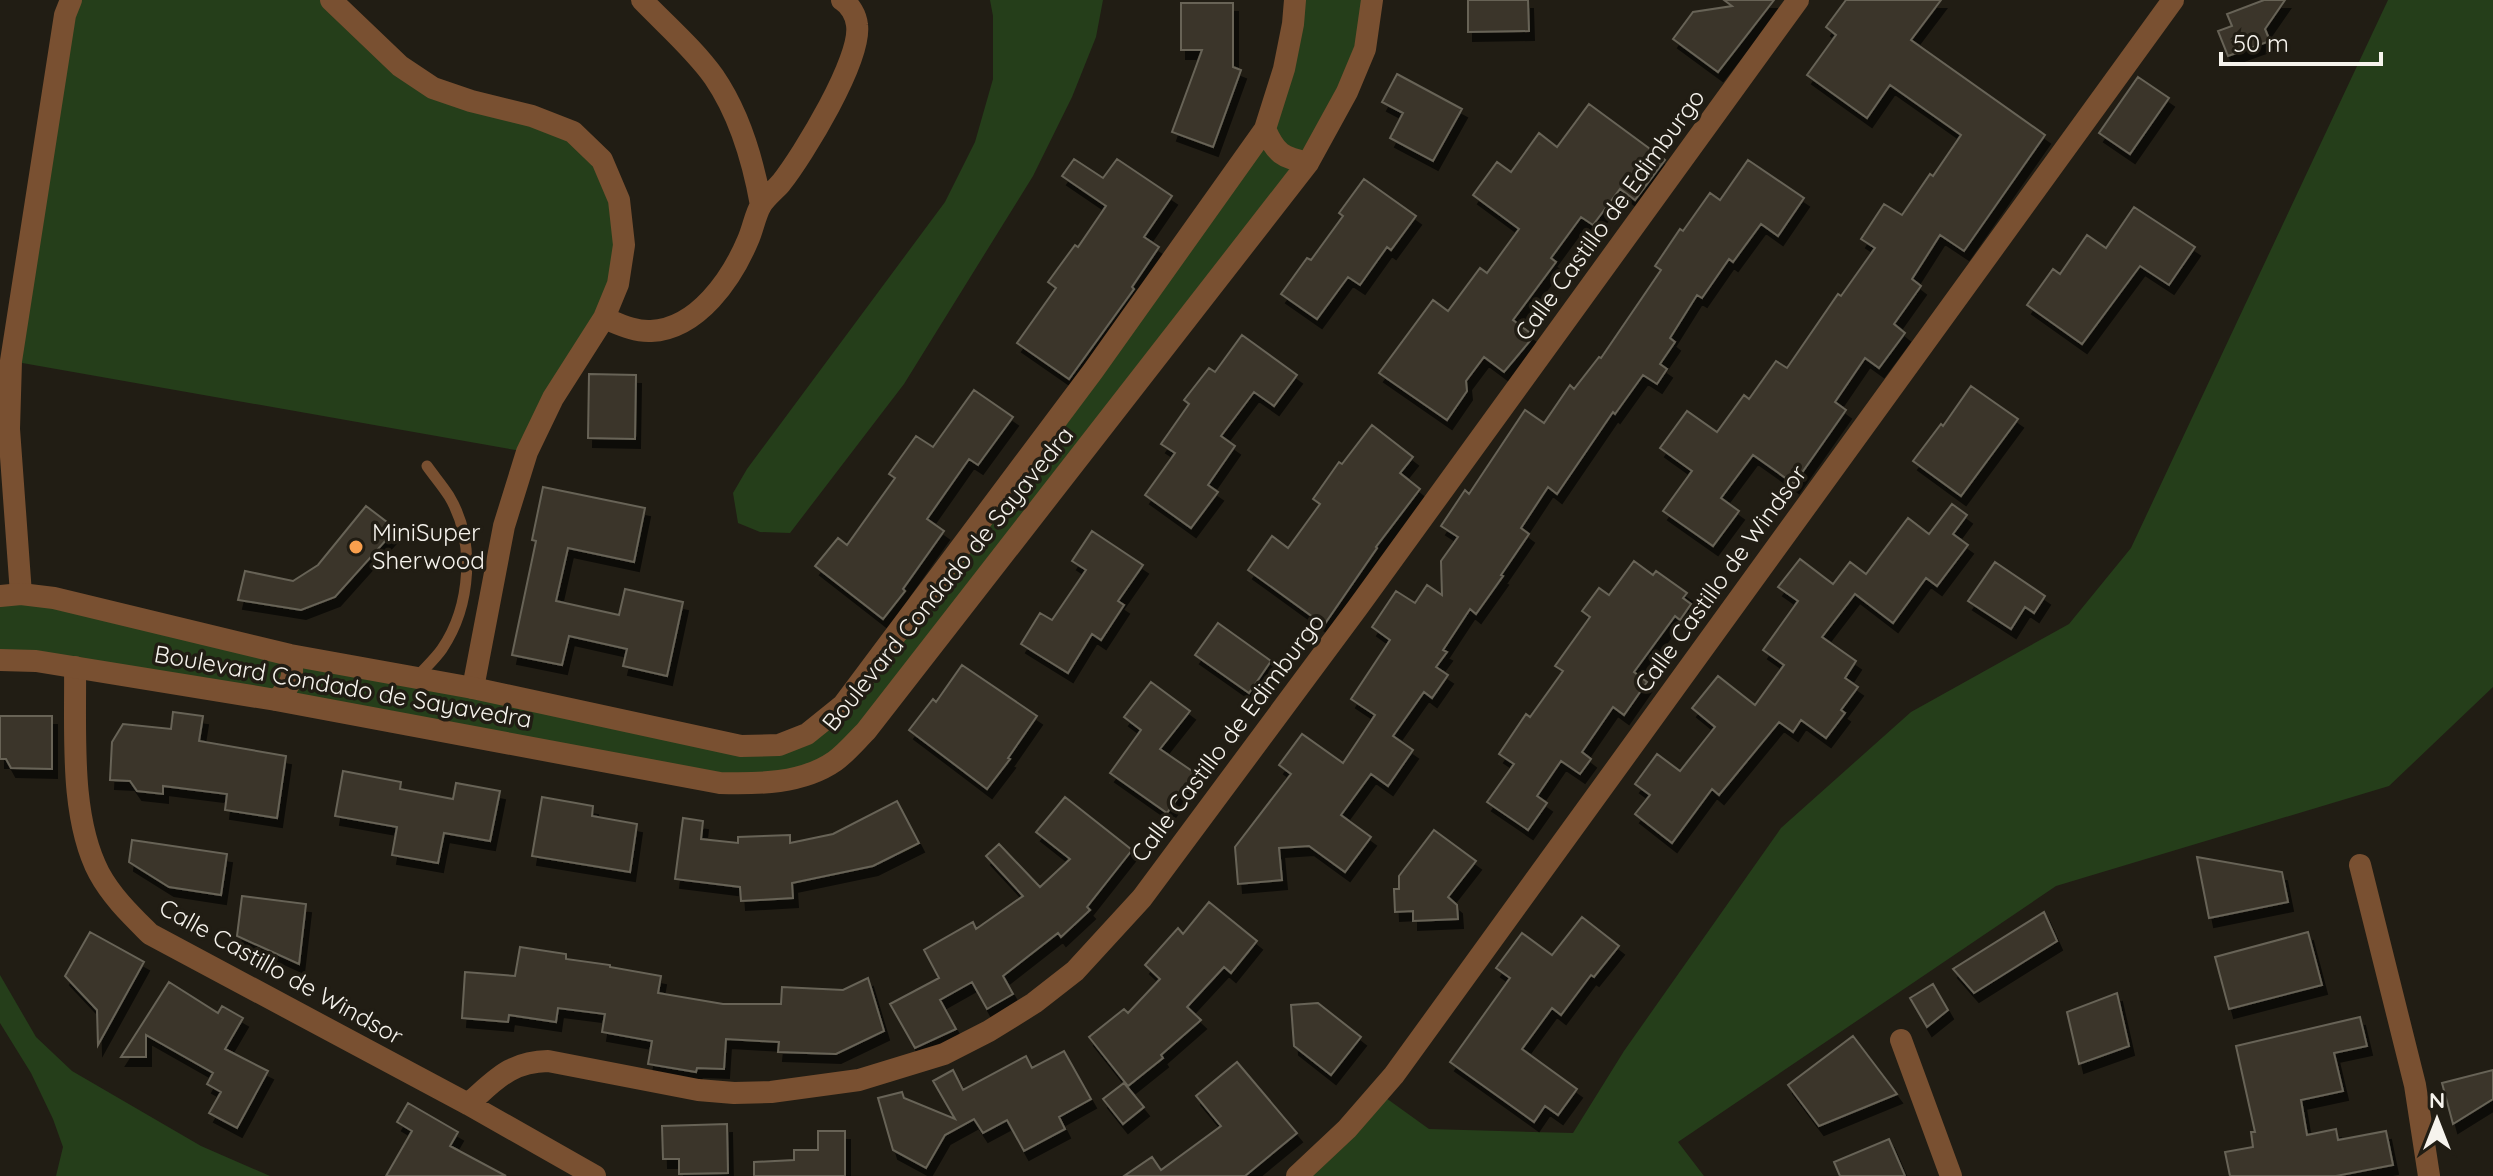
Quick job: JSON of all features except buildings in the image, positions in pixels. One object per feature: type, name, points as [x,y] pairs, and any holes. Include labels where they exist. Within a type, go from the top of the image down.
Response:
[{"type":"street","points":[[10,595],[9,429],[5,360],[65,15],[71,0]]},
{"type":"street","points":[[331,0],[400,66],[433,88],[532,116],[573,132],[602,160],[619,200],[624,245],[618,284],[604,318],[553,398],[527,452],[504,526],[473,688]]},
{"type":"street","points":[[344,0],[355,23]]},
{"type":"street","points":[[642,0],[714,78],[745,141],[761,205]]},
{"type":"street","points":[[604,318],[629,328],[650,331],[670,327],[690,317],[725,283],[748,239],[761,205],[798,159],[827,108],[855,47],[857,25],[850,5],[842,0]]},
{"type":"street","name":"Boulevard Condado de Sayavedra","points":[[10,595],[54,598],[290,655],[473,688],[741,746],[779,745],[807,734],[843,705],[1093,371],[1265,129],[1284,69],[1295,0]]},
{"type":"street","name":"Boulevard Condado de Sayavedra","points":[[0,660],[36,661],[276,700],[720,783],[761,785],[800,776],[834,762],[866,731],[1308,163],[1347,92],[1365,49],[1372,0]]},
{"type":"street","name":"Calle Castillo de Edimburgo","points":[[468,1104],[509,1068],[528,1061],[548,1061],[698,1090],[734,1093],[771,1092],[859,1080],[944,1054],[1034,1003],[1075,971],[1152,886],[1798,0]]},
{"type":"street","name":"Calle Castillo de Windsor","points":[[1297,1176],[1347,1129],[1394,1075],[2173,0]]},
{"type":"street","points":[[1265,129],[1274,149],[1288,159],[1308,163]]},
{"type":"street","points":[[276,700],[292,682],[290,655]]},
{"type":"street","name":"Calle Castillo de Windsor","points":[[75,667],[78,780],[83,829],[98,872],[122,907],[150,934],[468,1104],[595,1176]]},
{"type":"street","points":[[2360,865],[2415,1085],[2429,1176]]},
{"type":"street","points":[[1901,1040],[1951,1176]]},
{"type":"lane","points":[[416,678],[442,649],[459,613],[467,574],[463,535],[450,498],[427,466]]},
{"type":"green space","points":[[71,0],[331,0],[400,66],[573,132],[619,200],[618,284],[527,452],[11,361]]},
{"type":"green space","points":[[990,0],[1103,0],[1096,37],[1072,97],[1033,176],[904,384],[790,533],[760,532],[738,523],[733,493],[747,469],[945,202],[975,142],[993,79]]},
{"type":"green space","points":[[1295,0],[1372,0],[1365,49],[1308,163],[834,762],[761,785],[0,660],[0,596],[779,745],[843,705],[1265,129]]},
{"type":"green space","points":[[2388,0],[2493,0],[2493,687],[2389,786],[2056,886],[1678,1142],[1704,1176],[1297,1176],[1379,1093],[1429,1129],[1573,1133],[1624,1051],[1781,828],[1911,712],[2069,624],[2131,548]]},
{"type":"green space","points":[[0,975],[36,1037],[72,1071],[201,1146],[270,1176],[56,1176],[63,1147],[31,1073],[0,1023]]},
{"type":"place","name":"MiniSuper Sherwood","points":[[356,547]]}]
